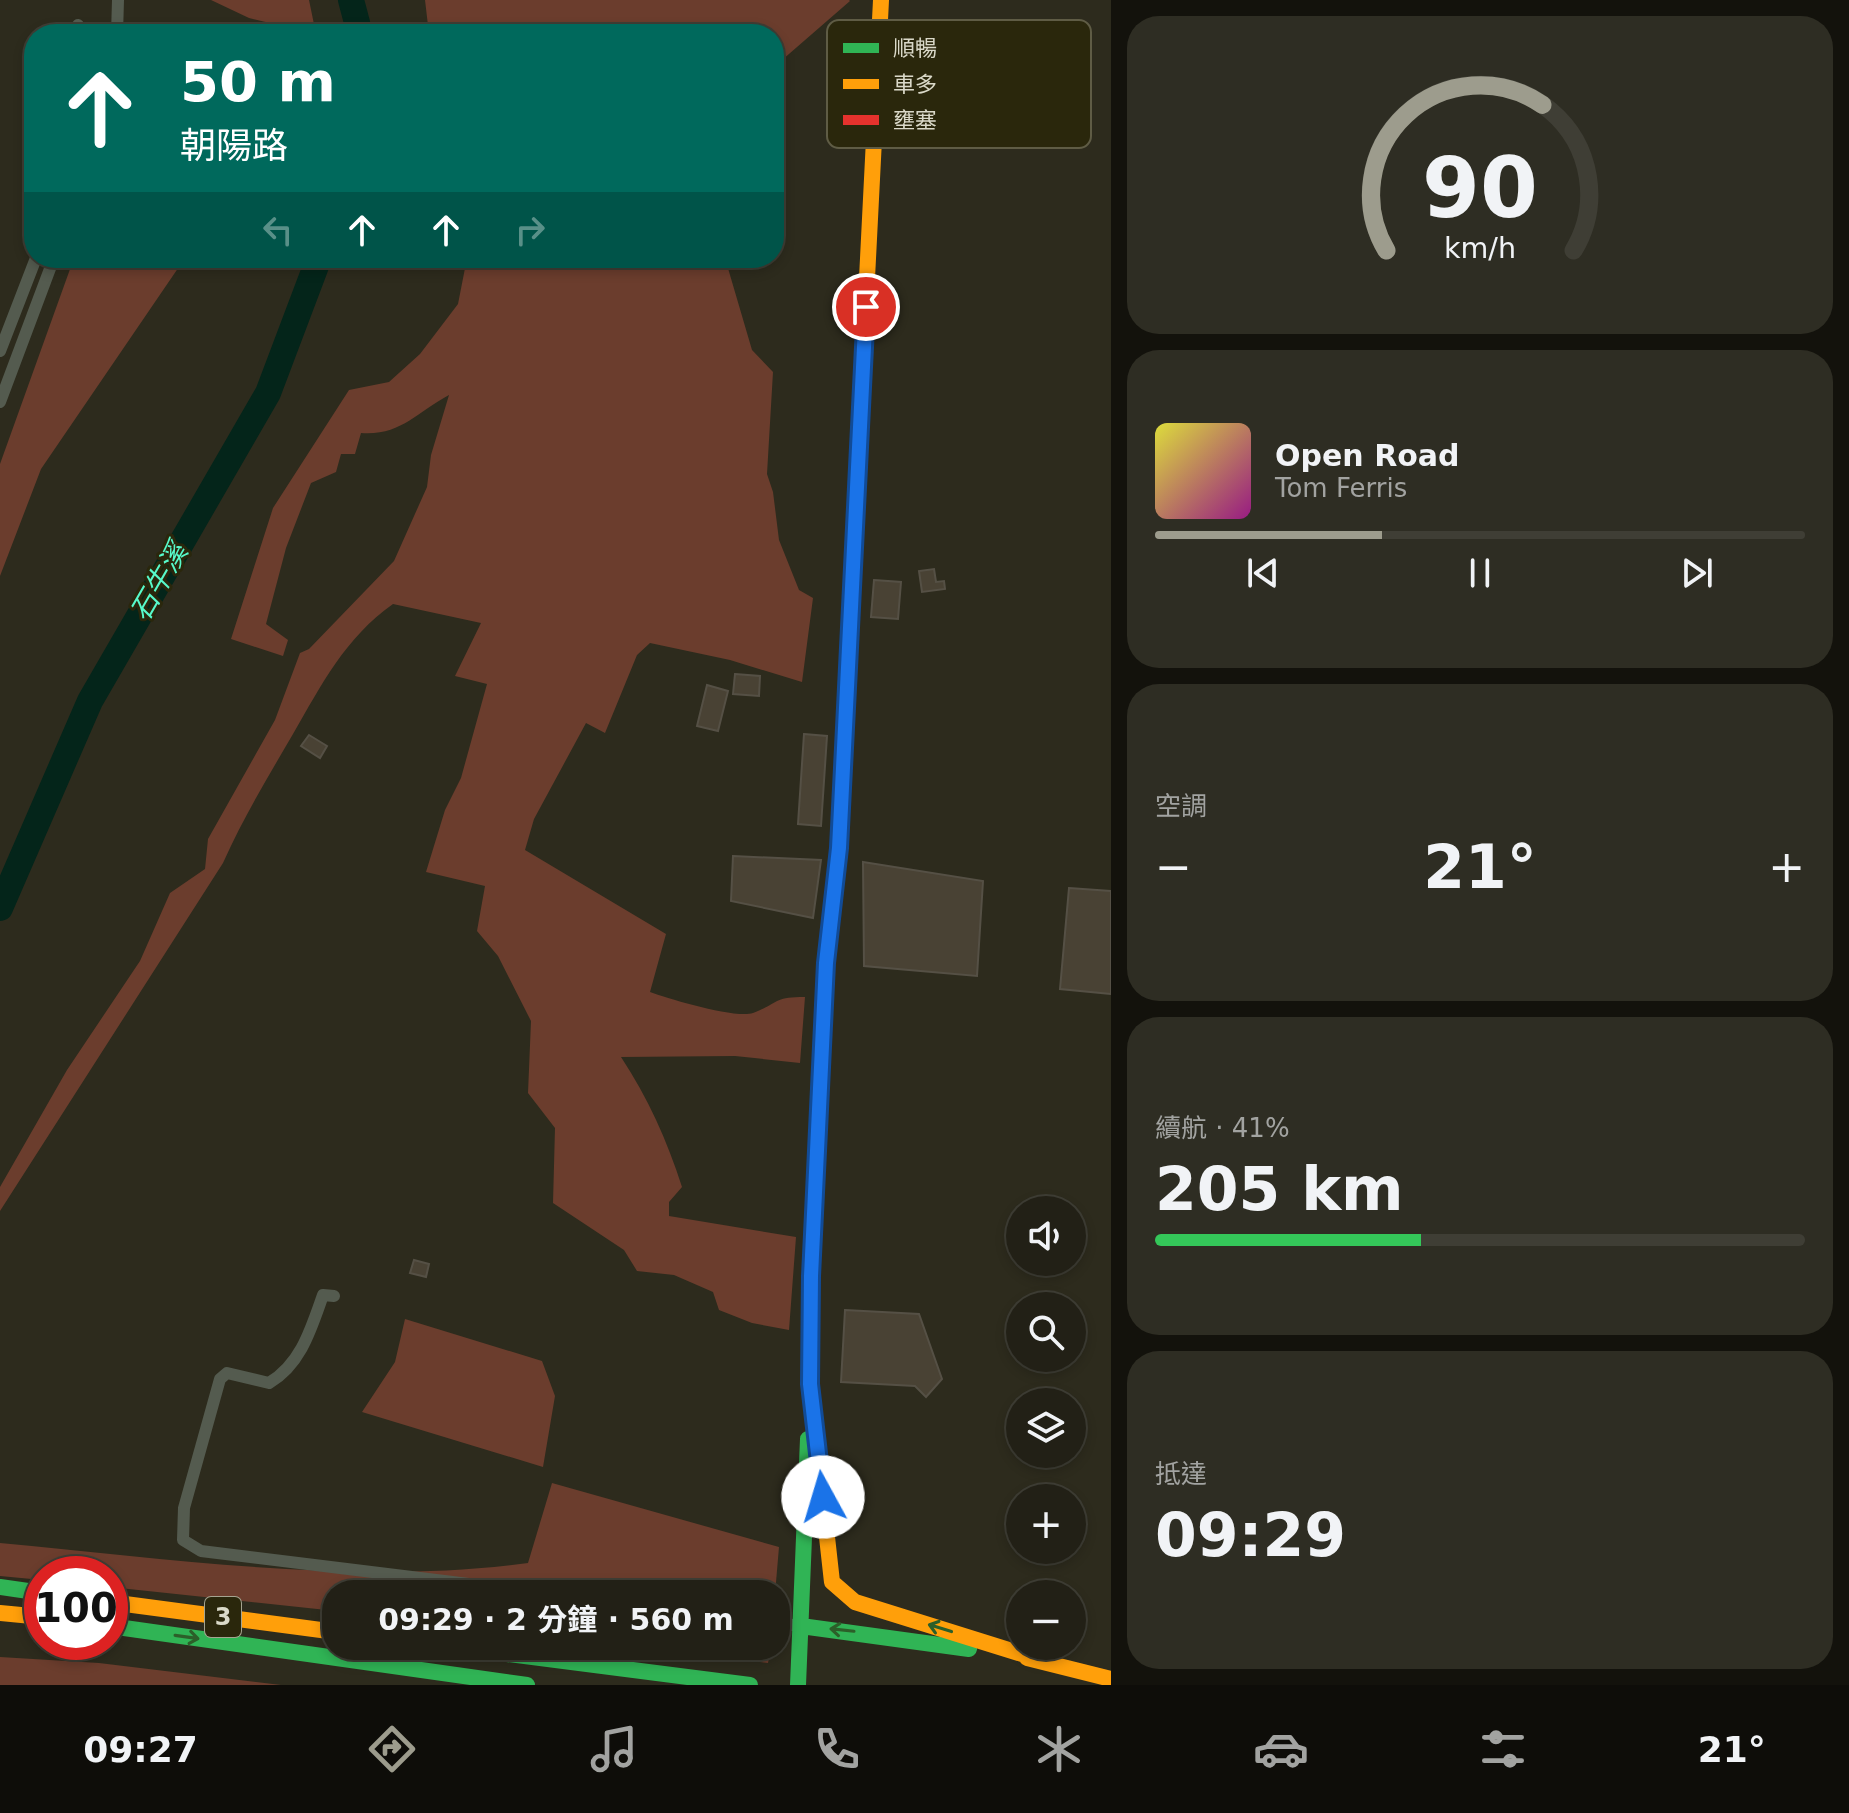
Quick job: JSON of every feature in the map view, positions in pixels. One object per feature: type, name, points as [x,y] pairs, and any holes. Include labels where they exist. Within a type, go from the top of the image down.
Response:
[{"type":"main road","points":[[880,20],[881,0]]},
{"type":"main road","points":[[798,1685],[810,1384],[811,1276],[826,963],[839,848],[874,148]]},
{"type":"main road","points":[[810,1384],[832,1582],[855,1602],[1006,1649]]},
{"type":"main road","points":[[0,1587],[24,1590]]},
{"type":"main road","name":"3","points":[[128,1604],[322,1630]]},
{"type":"main road","points":[[0,1613],[24,1615]]},
{"type":"main road","points":[[801,1626],[1006,1655]]},
{"type":"main road","name":"3","points":[[128,1629],[527,1685]]},
{"type":"main road","points":[[555,1660],[743,1684]]},
{"type":"main road","points":[[1041,1660],[1111,1679]]},
{"type":"street","points":[[117,24],[118,0]]},
{"type":"street","points":[[0,351],[32,268]]},
{"type":"street","points":[[0,402],[50,268]]},
{"type":"street","points":[[334,1296],[323,1295],[304,1347],[283,1375],[269,1383],[227,1373],[220,1379],[184,1508],[183,1540],[201,1551],[436,1580]]},
{"type":"street","points":[[790,1625],[801,1626]]},
{"type":"shaded area","points":[[211,0],[309,0],[314,24],[274,24],[249,18]]},
{"type":"shaded area","points":[[425,0],[850,1],[784,58],[784,24],[428,24]]},
{"type":"shaded area","points":[[70,268],[178,268],[41,469],[0,576],[0,464]]},
{"type":"shaded area","points":[[465,268],[728,268],[752,350],[773,372],[767,474],[773,492],[779,540],[799,590],[813,598],[802,682],[730,660],[650,643],[637,655],[605,733],[586,723],[534,819],[525,850],[666,934],[650,992],[702,1007],[744,1014],[753,1013],[781,999],[805,997],[800,1063],[735,1056],[621,1057],[656,1120],[682,1187],[669,1202],[669,1216],[796,1237],[789,1330],[752,1323],[719,1310],[713,1292],[674,1275],[637,1271],[624,1250],[553,1203],[555,1128],[528,1093],[531,1021],[498,956],[477,931],[485,886],[426,872],[445,810],[461,778],[487,684],[455,676],[481,623],[393,604],[361,632],[325,680],[256,798],[223,863],[0,1211],[0,1187],[67,1070],[140,961],[170,893],[205,869],[208,839],[275,720],[300,653],[309,649],[394,561],[427,487],[431,455],[449,395],[397,427],[361,433],[355,454],[341,454],[336,472],[311,483],[286,548],[266,624],[288,640],[283,656],[231,639],[273,508],[349,390],[389,382],[420,354],[458,304]]},
{"type":"shaded area","points":[[405,1319],[542,1361],[555,1396],[543,1467],[362,1412],[395,1362]]},
{"type":"shaded area","points":[[552,1483],[779,1547],[776,1580],[322,1580],[322,1610],[128,1589],[128,1556],[24,1556],[24,1578],[0,1576],[0,1543],[264,1568],[330,1571],[397,1572],[528,1563]]},
{"type":"shaded area","points":[[0,1657],[99,1663],[281,1685],[0,1685]]},
{"type":"building","points":[[934,569],[936,582],[944,581],[945,589],[922,592],[919,571]]},
{"type":"building","points":[[874,580],[901,582],[898,619],[871,617]]},
{"type":"building","points":[[735,674],[760,676],[759,696],[733,694]]},
{"type":"building","points":[[707,685],[728,691],[718,731],[697,726]]},
{"type":"building","points":[[804,734],[827,736],[821,826],[798,824]]},
{"type":"building","points":[[309,735],[327,746],[320,758],[301,746]]},
{"type":"building","points":[[733,856],[821,860],[813,918],[731,901]]},
{"type":"building","points":[[863,862],[983,881],[977,976],[864,966]]},
{"type":"building","points":[[1069,888],[1111,891],[1111,994],[1060,989]]},
{"type":"building","points":[[414,1260],[429,1264],[426,1277],[410,1273]]},
{"type":"building","points":[[845,1310],[919,1314],[942,1379],[926,1397],[915,1386],[841,1382]]},
{"type":"waterway","name":"石牛溪","points":[[351,0],[357,24]]},
{"type":"waterway","name":"石牛溪","points":[[0,908],[90,701],[268,393],[315,268]]},
{"type":"traffic: fast","points":[[810,1396],[811,1276],[826,963],[839,848],[851,615]]},
{"type":"traffic: fast","points":[[798,1685],[808,1439]]},
{"type":"traffic: fast","points":[[0,1587],[24,1590]]},
{"type":"traffic: fast","points":[[801,1626],[969,1649]]},
{"type":"traffic: fast","points":[[128,1629],[527,1685]]},
{"type":"traffic: fast","points":[[554,1660],[750,1685]]},
{"type":"traffic: slow","points":[[880,20],[881,0]]},
{"type":"traffic: slow","points":[[865,318],[874,148]]},
{"type":"traffic: slow","points":[[810,1384],[832,1582],[855,1602],[1006,1649]]},
{"type":"traffic: slow","points":[[128,1604],[322,1630]]},
{"type":"traffic: slow","points":[[0,1613],[24,1615]]},
{"type":"traffic: slow","points":[[1035,1660],[1111,1679]]},
{"type":"traffic: jam","points":[[851,615],[865,318]]},
{"type":"route","points":[[823,1497],[810,1384],[811,1276],[826,963],[839,848],[866,307]]}]
